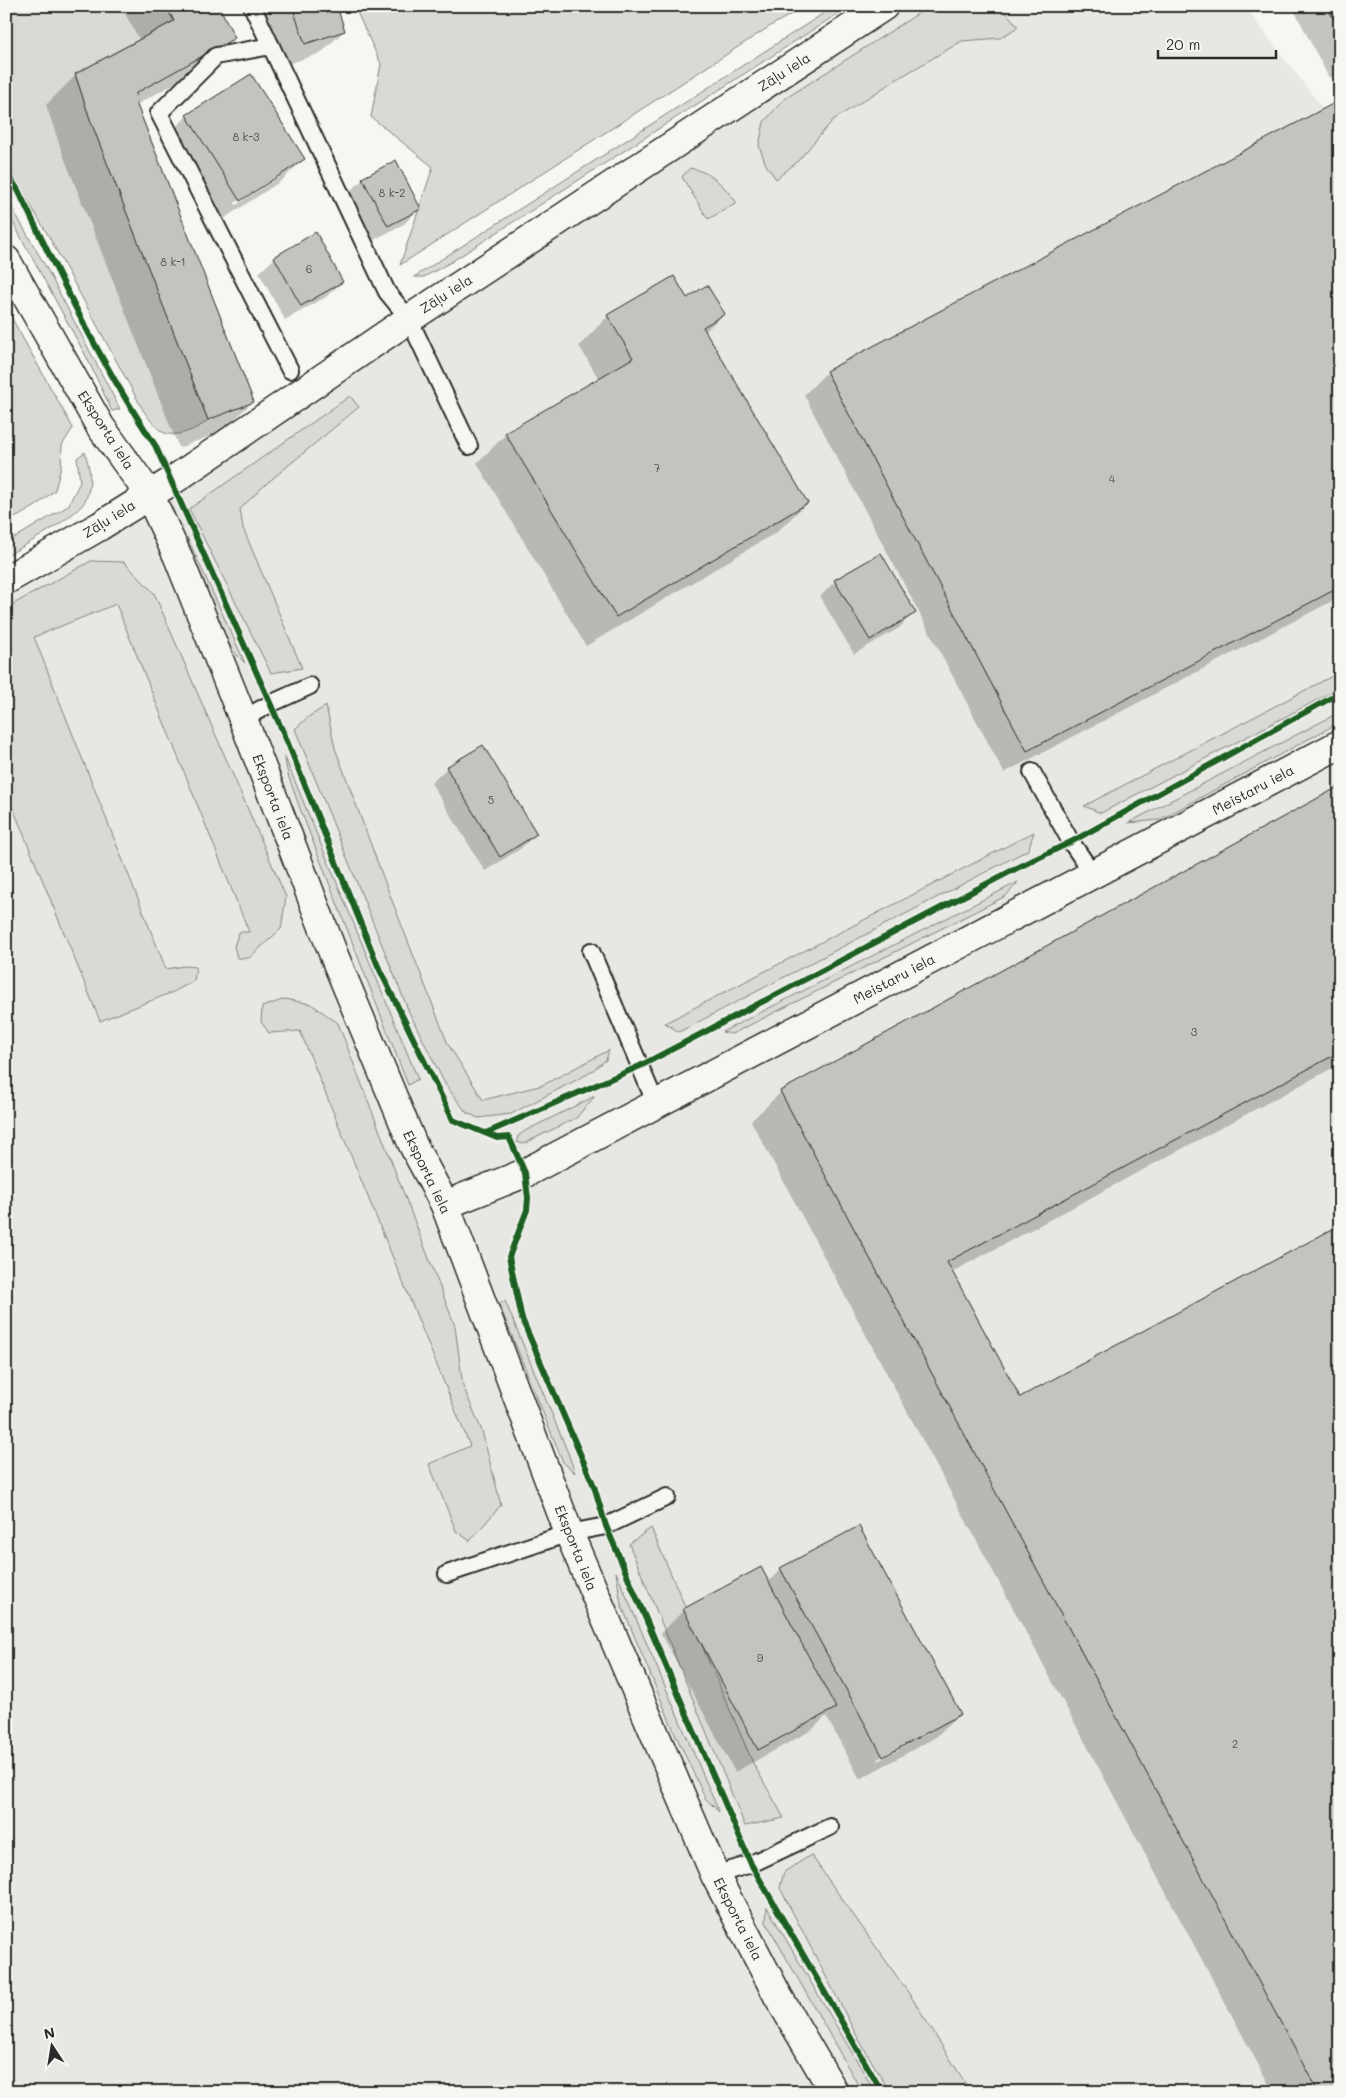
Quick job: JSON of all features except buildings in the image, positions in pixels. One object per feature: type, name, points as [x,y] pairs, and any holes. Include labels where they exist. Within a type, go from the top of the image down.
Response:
[{"type":"street","name":"Zāļu iela","points":[[6,580],[100,526],[172,481],[409,318],[884,6]]},
{"type":"street","name":"Eksporta iela","points":[[6,260],[100,426],[149,494],[178,557],[335,958],[413,1146],[445,1205],[569,1533],[715,1875],[778,1996],[834,2092]]},
{"type":"street","name":"Meistaru iela","points":[[445,1205],[525,1173],[1340,744]]},
{"type":"lane","points":[[252,6],[387,292],[409,318],[469,446]]},
{"type":"lane","points":[[271,46],[216,56],[159,113],[290,370]]},
{"type":"lane","points":[[243,719],[270,704],[310,686]]},
{"type":"lane","points":[[1032,772],[1071,842],[1093,874]]},
{"type":"lane","points":[[591,952],[656,1104]]},
{"type":"lane","points":[[446,1574],[569,1533],[606,1526],[667,1497]]},
{"type":"lane","points":[[715,1875],[751,1864],[830,1827]]},
{"type":"shaded area","points":[[6,6],[166,6],[174,21],[75,74],[208,420],[199,427],[179,434],[172,434],[161,431],[151,421],[143,410],[48,235],[6,163]]},
{"type":"shaded area","points":[[354,6],[806,6],[772,25],[400,265],[433,167],[371,117],[381,64]]},
{"type":"shaded area","points":[[835,6],[850,6],[451,262],[424,277],[414,277]]},
{"type":"shaded area","points":[[904,6],[1244,6],[1331,119],[1340,114],[1340,2092],[6,2092],[6,599]]},
{"type":"shaded area","points":[[930,6],[1001,6],[1018,27],[1000,38],[962,41],[899,78],[833,120],[797,162],[776,179],[766,165],[759,146],[764,122],[783,100]]},
{"type":"shaded area","points":[[690,168],[711,176],[737,203],[708,219],[682,177]]},
{"type":"shaded area","points":[[6,197],[47,269],[120,409],[112,411],[87,358],[6,210]]},
{"type":"shaded area","points":[[6,308],[73,428],[62,445],[61,467],[55,490],[36,506],[6,523]]},
{"type":"shaded area","points":[[350,396],[359,407],[266,484],[240,509],[243,528],[302,668],[271,673],[189,509]]},
{"type":"shaded area","points":[[85,452],[90,482],[88,494],[81,507],[49,530],[6,556],[6,543],[68,506],[80,482],[77,458]]},
{"type":"shaded area","points":[[187,537],[245,663],[232,650],[189,558]]},
{"type":"shaded area","points":[[91,561],[124,562],[154,593],[286,897],[281,929],[249,958],[237,958],[234,946],[239,932],[249,932],[116,604],[34,637],[166,969],[184,966],[196,967],[194,981],[173,992],[100,1021],[6,791],[6,608]]},
{"type":"shaded area","points":[[1340,672],[1340,688],[1101,813],[1084,806]]},
{"type":"shaded area","points":[[326,706],[335,748],[448,1044],[483,1100],[543,1085],[609,1050],[606,1060],[588,1074],[511,1114],[478,1118],[466,1112],[445,1084],[409,1012],[295,729],[308,717]]},
{"type":"shaded area","points":[[1340,712],[1340,722],[1159,820],[1128,823]]},
{"type":"shaded area","points":[[284,755],[418,1079],[408,1085],[301,811],[288,775]]},
{"type":"shaded area","points":[[1034,832],[1028,850],[679,1032],[665,1023]]},
{"type":"shaded area","points":[[1018,882],[1006,896],[732,1034],[722,1032]]},
{"type":"shaded area","points":[[285,999],[311,1004],[338,1023],[455,1326],[463,1386],[482,1431],[501,1505],[470,1541],[456,1531],[429,1464],[470,1446],[300,1031],[269,1033],[261,1022],[262,1007]]},
{"type":"shaded area","points":[[595,1096],[576,1118],[523,1144],[517,1142],[518,1136],[525,1131]]},
{"type":"shaded area","points":[[505,1301],[575,1473],[563,1462],[499,1304]]},
{"type":"shaded area","points":[[651,1528],[753,1763],[784,1818],[745,1826],[629,1544]]},
{"type":"shaded area","points":[[616,1572],[719,1812],[705,1798],[674,1731],[621,1604]]},
{"type":"shaded area","points":[[811,1855],[910,1995],[971,2092],[890,2092],[859,2040],[780,1888],[784,1872]]},
{"type":"shaded area","points":[[767,1907],[875,2092],[862,2092],[766,1922]]},
{"type":"cycle path","points":[[6,172],[18,190],[99,352],[135,415],[155,445],[287,741],[378,966],[453,1120],[497,1138],[509,1137],[525,1173],[528,1198],[527,1210],[509,1257],[522,1319],[594,1486],[606,1526],[751,1864],[882,2092]]},
{"type":"cycle path","points":[[486,1133],[640,1066],[1015,869],[1071,842],[1340,693]]}]
